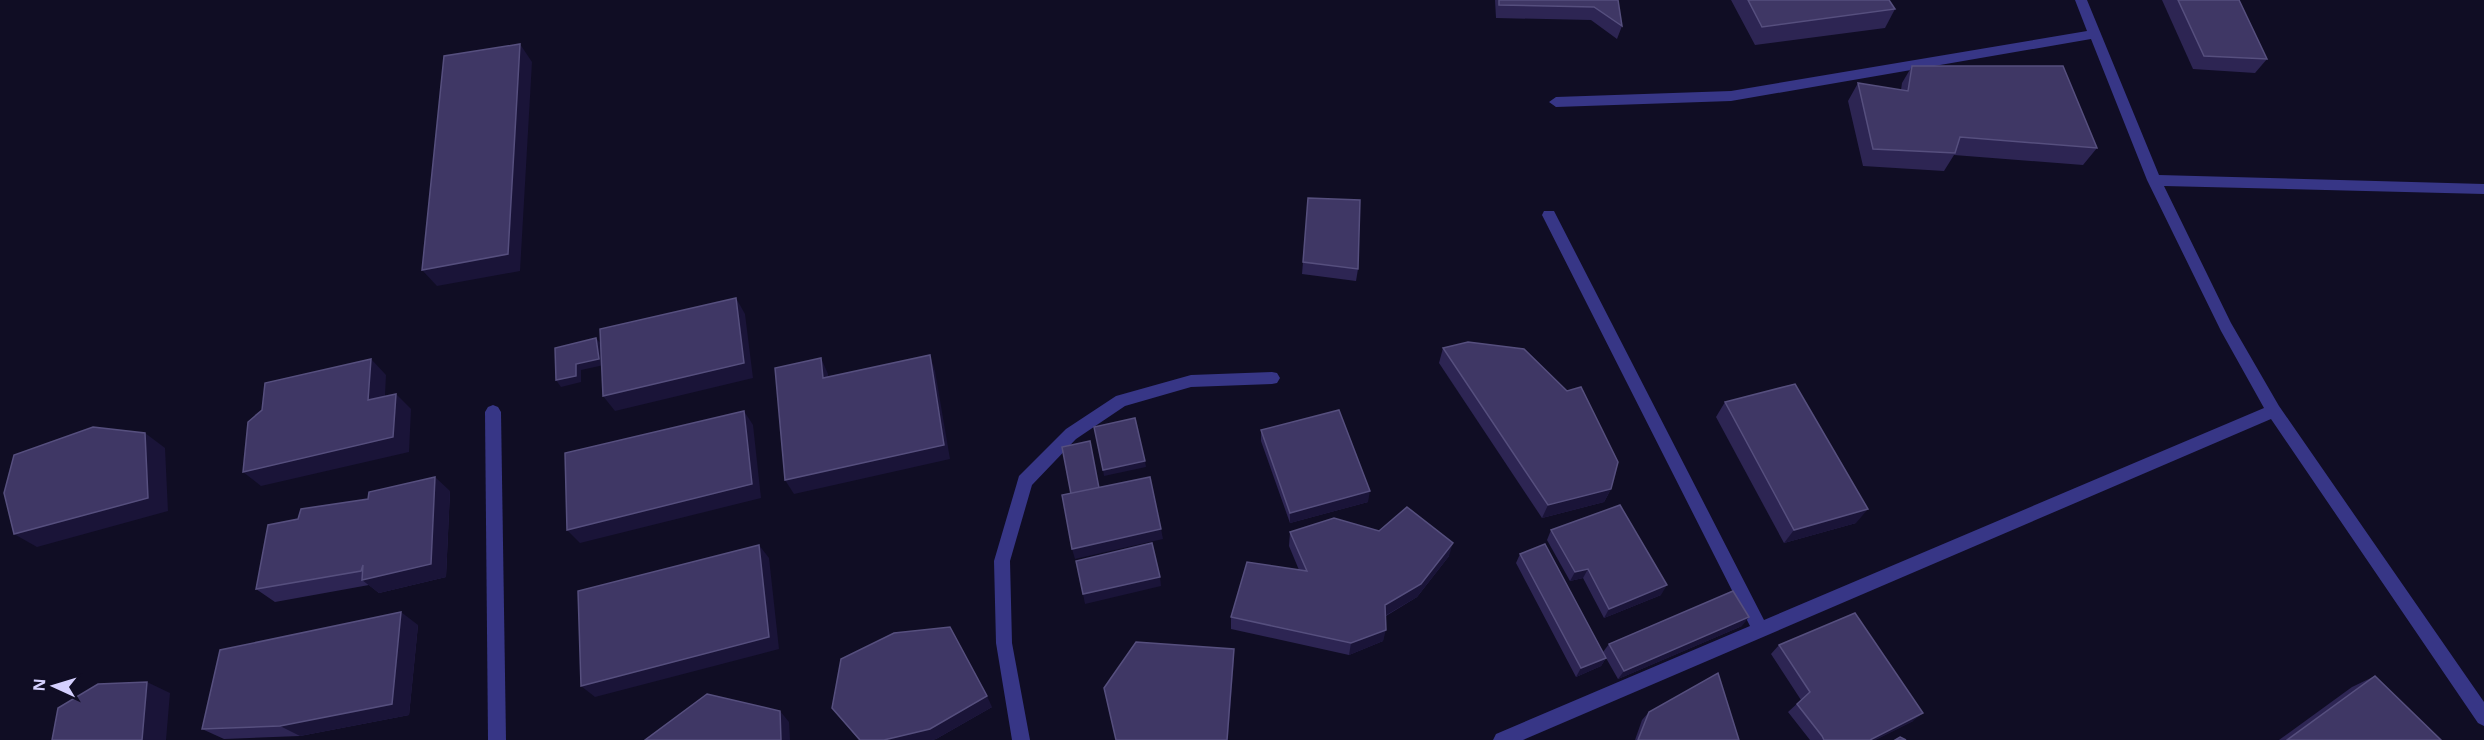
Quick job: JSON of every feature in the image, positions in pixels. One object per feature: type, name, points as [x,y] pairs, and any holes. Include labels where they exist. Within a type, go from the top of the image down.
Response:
[{"type":"street","points":[[2081,0],[2154,180],[2226,327],[2274,411],[2484,717]]},
{"type":"street","points":[[1556,102],[1731,96],[2095,34]]},
{"type":"street","points":[[2154,180],[2484,189]]},
{"type":"street","points":[[1550,215],[1760,629]]},
{"type":"street","points":[[1022,740],[1004,643],[1002,561],[1025,481],[1071,434],[1121,401],[1191,381],[1272,378]]},
{"type":"street","points":[[1502,740],[2274,411]]},
{"type":"street","points":[[493,412],[497,740]]},
{"type":"building","points":[[1499,0],[1618,0],[1622,26],[1594,7],[1499,5]]},
{"type":"building","points":[[1748,0],[1889,0],[1895,9],[1762,27]]},
{"type":"building","points":[[2178,0],[2239,0],[2267,59],[2204,56]]},
{"type":"building","points":[[520,44],[508,254],[422,270],[444,56]]},
{"type":"building","points":[[1912,66],[2063,66],[2097,148],[1960,137],[1955,153],[1873,149],[1858,83],[1908,91]]},
{"type":"building","points":[[1308,198],[1360,200],[1358,269],[1303,262]]},
{"type":"building","points":[[736,298],[744,363],[603,396],[600,329]]},
{"type":"building","points":[[596,338],[599,359],[576,364],[576,376],[556,380],[555,348]]},
{"type":"building","points":[[1468,342],[1524,349],[1567,391],[1581,387],[1618,462],[1611,489],[1548,505],[1443,348]]},
{"type":"building","points":[[930,355],[944,445],[785,480],[775,368],[821,358],[823,378]]},
{"type":"building","points":[[371,359],[368,400],[396,394],[393,437],[243,472],[248,422],[262,410],[265,383]]},
{"type":"building","points":[[1795,384],[1868,509],[1794,530],[1725,402]]},
{"type":"building","points":[[1339,410],[1370,491],[1290,513],[1261,430]]},
{"type":"building","points":[[744,411],[752,484],[567,530],[565,453]]},
{"type":"building","points":[[1135,418],[1145,461],[1103,470],[1094,427]]},
{"type":"building","points":[[93,427],[145,433],[148,498],[14,534],[4,493],[14,455]]},
{"type":"building","points":[[1090,441],[1099,488],[1071,494],[1062,447]]},
{"type":"building","points":[[435,477],[431,564],[362,580],[363,565],[361,571],[256,589],[268,525],[298,519],[301,509],[368,499],[369,492]]},
{"type":"building","points":[[1150,477],[1161,529],[1072,549],[1062,495]]},
{"type":"building","points":[[1620,505],[1667,585],[1609,609],[1588,569],[1575,572],[1551,530]]},
{"type":"building","points":[[1407,507],[1453,543],[1421,584],[1385,605],[1386,630],[1351,643],[1231,617],[1247,562],[1307,571],[1290,532],[1334,518],[1379,531]]},
{"type":"building","points":[[1152,543],[1160,577],[1083,594],[1076,561]]},
{"type":"building","points":[[1545,544],[1606,658],[1581,668],[1520,554]]},
{"type":"building","points":[[759,545],[769,637],[581,686],[578,591]]},
{"type":"building","points":[[1733,591],[1749,617],[1624,671],[1609,644]]},
{"type":"building","points":[[401,612],[392,704],[280,726],[202,729],[220,650]]},
{"type":"building","points":[[1855,613],[1923,713],[1870,740],[1824,740],[1797,704],[1810,692],[1779,645]]},
{"type":"building","points":[[950,627],[987,696],[930,729],[884,740],[860,740],[832,708],[841,659],[894,633]]},
{"type":"building","points":[[1136,642],[1234,649],[1227,740],[1116,740],[1104,688]]},
{"type":"building","points":[[1718,673],[1739,740],[1638,740],[1649,712]]},
{"type":"building","points":[[2375,676],[2441,740],[2287,740]]},
{"type":"building","points":[[147,682],[142,740],[52,740],[58,708],[98,684]]},
{"type":"building","points":[[707,694],[780,711],[781,740],[645,740]]}]
